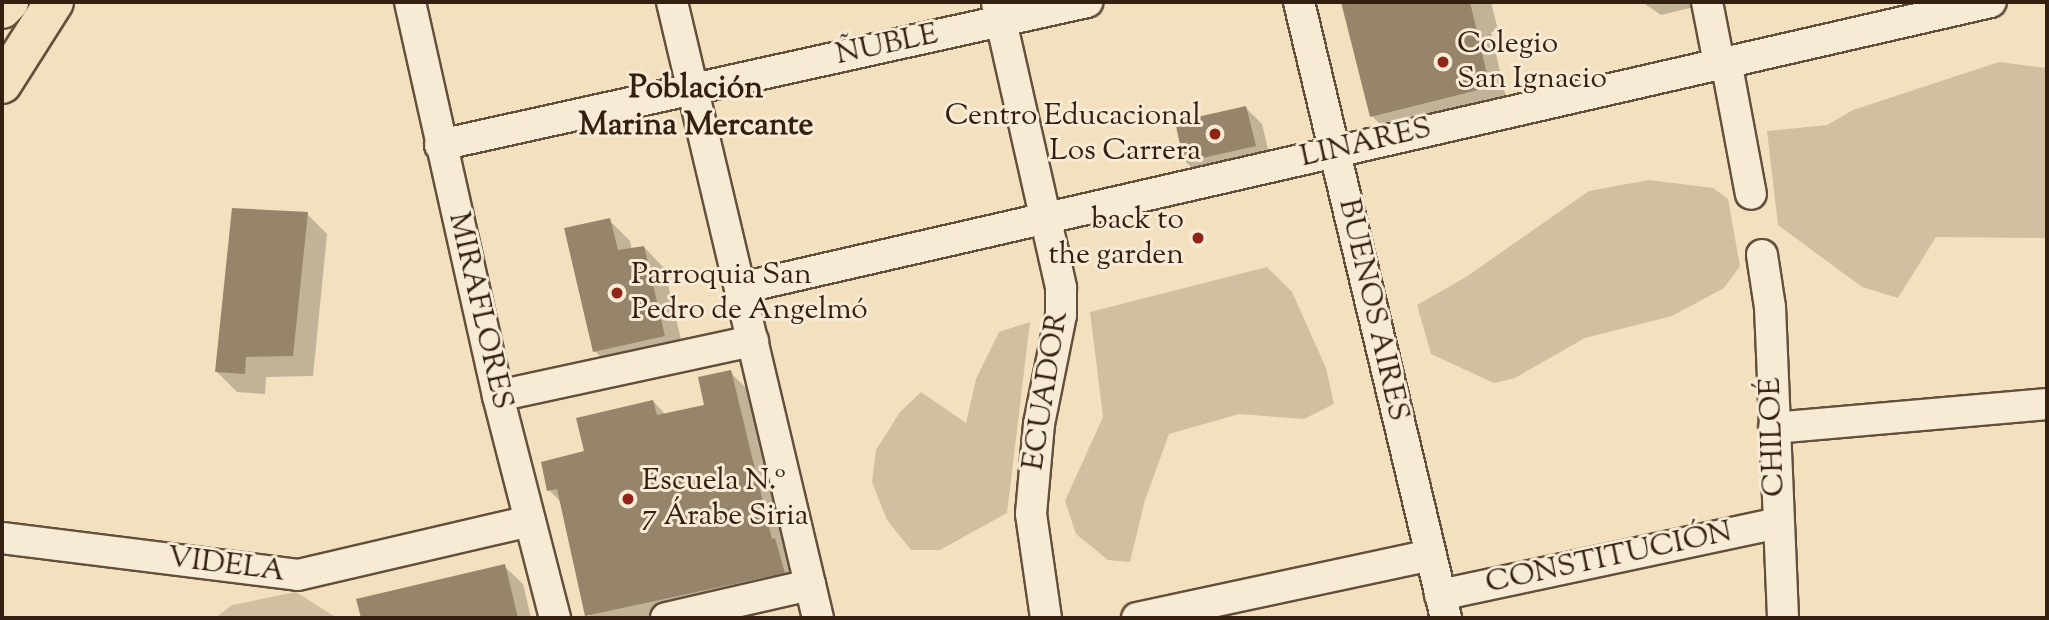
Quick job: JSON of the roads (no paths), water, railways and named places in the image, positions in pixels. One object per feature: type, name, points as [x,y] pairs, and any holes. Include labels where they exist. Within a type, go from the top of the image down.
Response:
[{"type":"main road","points":[[2,9],[9,2]]},
{"type":"main road","points":[[2,84],[54,2]]},
{"type":"street","name":"MIRAFLORES","points":[[410,2],[498,396],[555,618]]},
{"type":"street","points":[[672,2],[818,618]]},
{"type":"street","name":"ÑUBLE","points":[[440,145],[693,89],[999,11],[1087,2]]},
{"type":"street","name":"BUENOS AIRES","points":[[1299,2],[1443,606]]},
{"type":"street","points":[[1707,2],[1723,62],[1751,194]]},
{"type":"street","name":"LINARES","points":[[741,288],[1991,2]]},
{"type":"street","name":"ECUADOR","points":[[999,11],[1061,288],[1061,315],[1039,424],[1031,514],[1046,618]]},
{"type":"street","name":"CHILOÉ","points":[[1762,256],[1770,307],[1783,618]]},
{"type":"street","points":[[498,396],[752,341]]},
{"type":"street","points":[[1774,428],[2047,404]]},
{"type":"street","name":"VIDELA","points":[[2,538],[298,575],[530,521]]},
{"type":"street","name":"CONSTITUCIÓN","points":[[1443,606],[1778,523]]},
{"type":"street","points":[[1143,618],[1430,555]]},
{"type":"street","points":[[666,618],[810,585]]},
{"type":"place","name":"Colegio San Ignacio","points":[[1443,62]]},
{"type":"place","name":"Centro Educacional Los Carrera","points":[[1215,134]]},
{"type":"place","name":"back to the garden","points":[[1198,238]]},
{"type":"place","name":"Parroquia San Pedro de Angelmó","points":[[617,293]]},
{"type":"place","name":"Escuela N.º 7 Árabe Siria","points":[[628,499]]},
{"type":"district","name":"Población Marina Mercante","points":[[696,108]]}]
